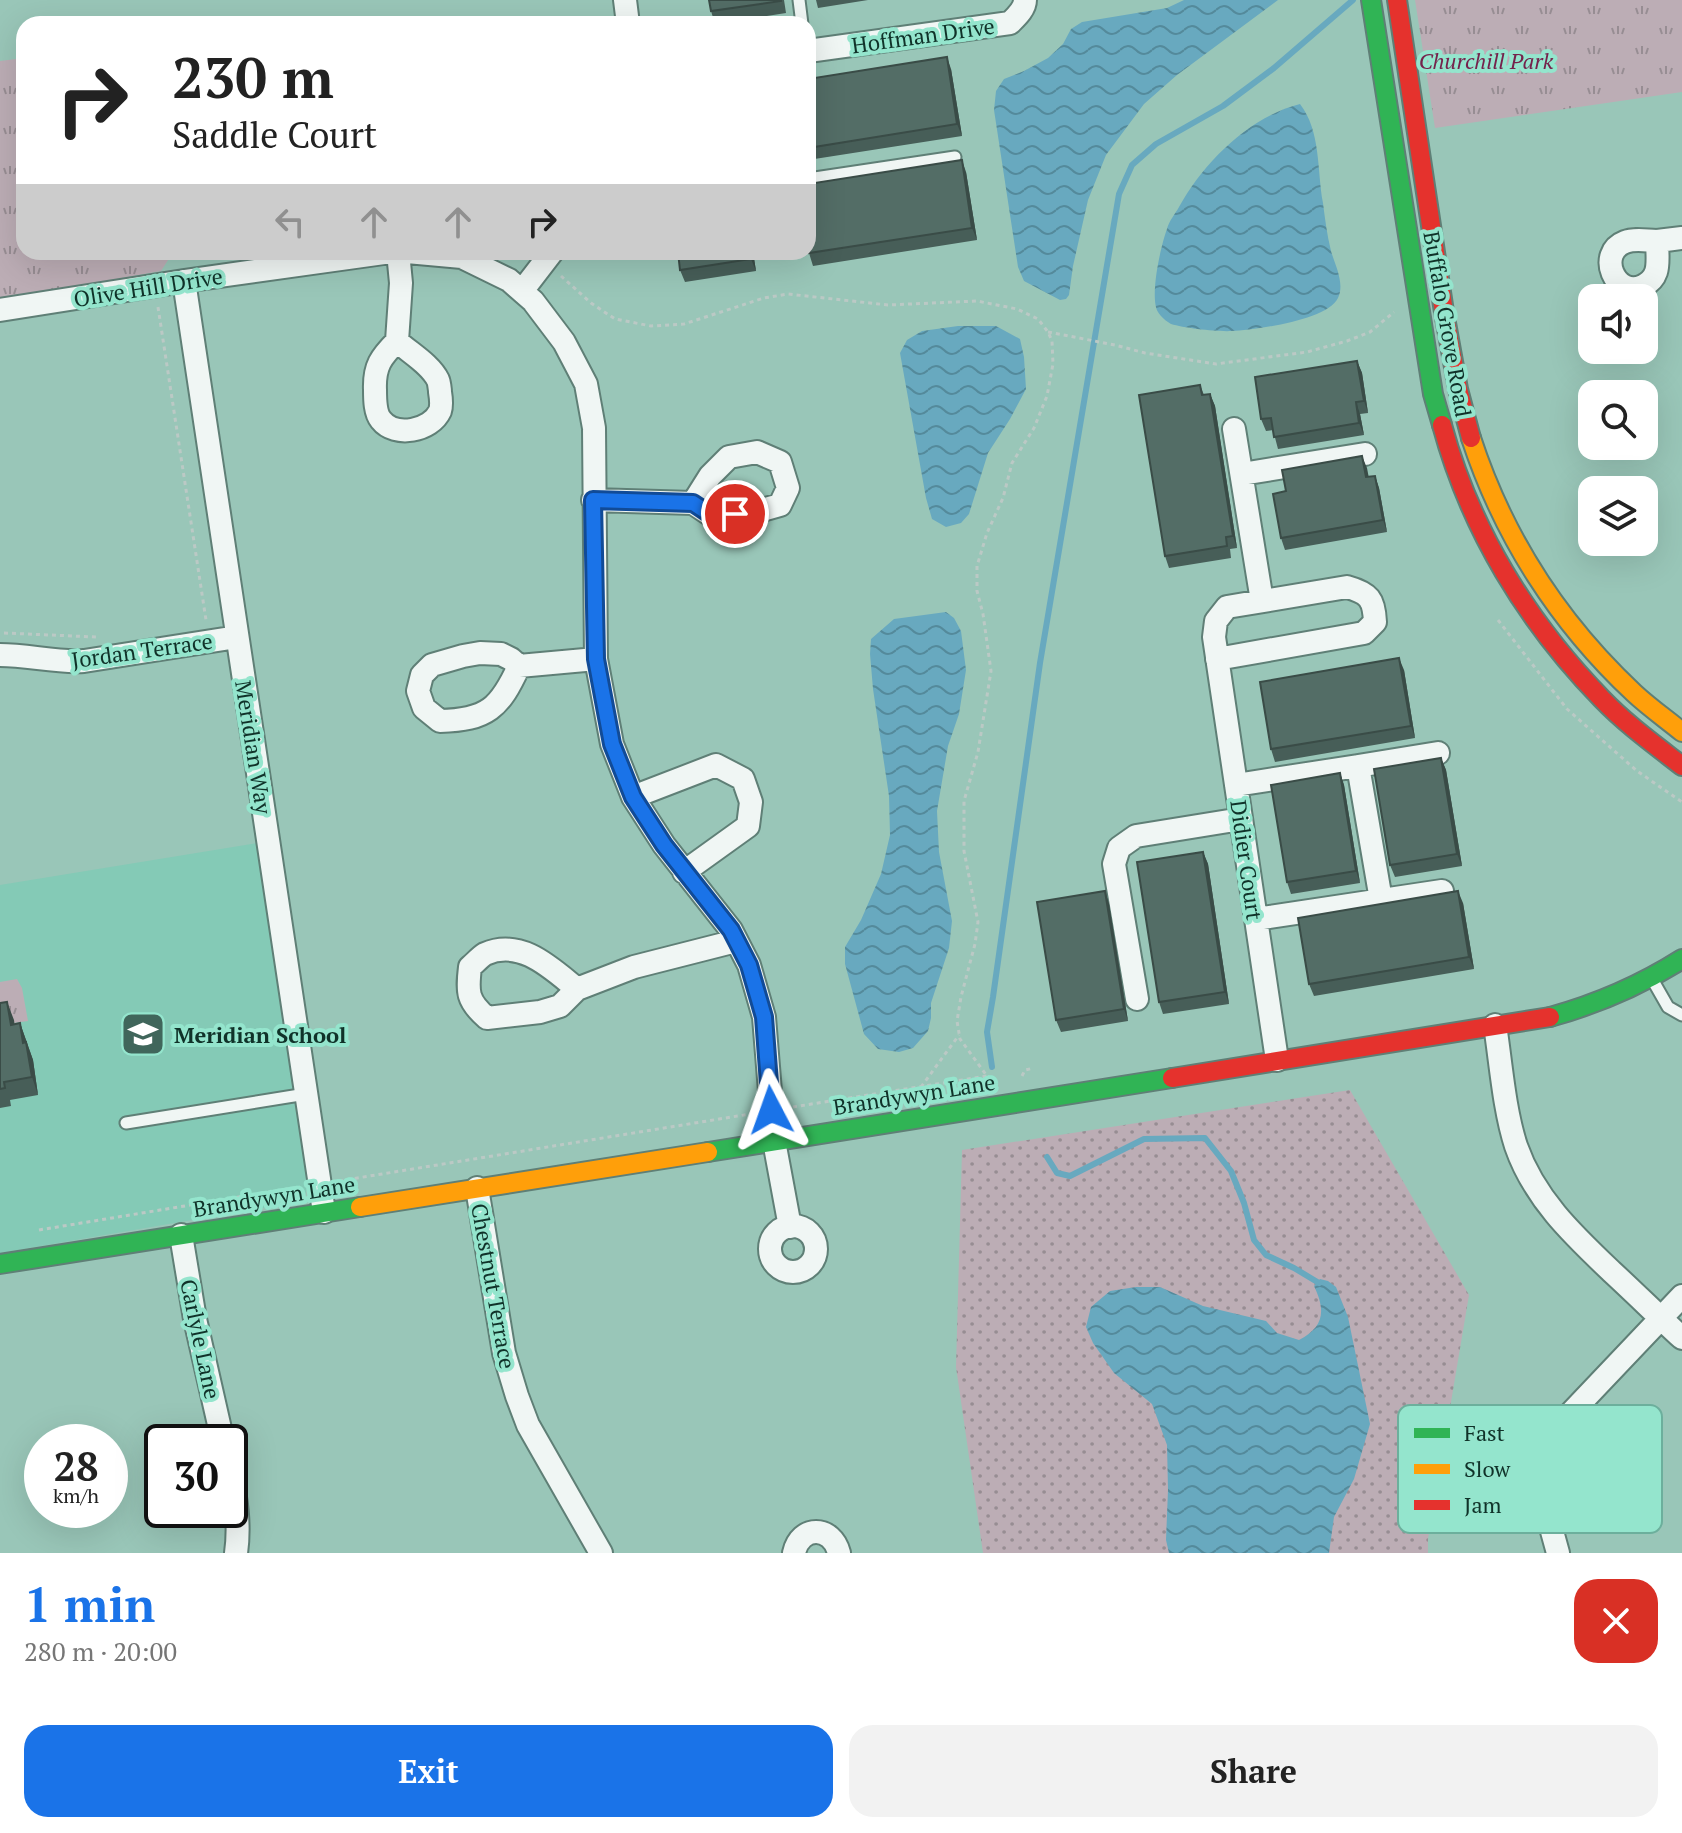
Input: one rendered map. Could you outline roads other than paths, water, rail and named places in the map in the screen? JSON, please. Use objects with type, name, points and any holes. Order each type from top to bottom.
[{"type":"street","name":"Hoffman Drive","points":[[816,50],[1010,23],[1025,0]]},
{"type":"street","name":"Buffalo Grove Road","points":[[1397,0],[1447,334],[1468,430],[1488,486],[1512,535],[1571,626],[1635,694],[1682,732]]},
{"type":"street","name":"Buffalo Grove Road","points":[[1372,2],[1433,394],[1448,448],[1479,527],[1509,582],[1543,631],[1602,699],[1682,766]]},
{"type":"street","points":[[1657,241],[1682,238]]},
{"type":"street","name":"Olive Hill Drive","points":[[0,310],[334,260]]},
{"type":"street","points":[[397,341],[401,283],[399,260]]},
{"type":"street","points":[[468,260],[509,280],[533,301],[564,342],[586,384],[594,428],[596,659],[612,744],[633,797],[664,845],[731,930],[749,965],[764,1017],[774,1141],[790,1227]]},
{"type":"street","points":[[522,291],[546,260]]},
{"type":"street","name":"Meridian Way","points":[[184,281],[324,1212]]},
{"type":"street","points":[[1234,429],[1262,601]]},
{"type":"street","points":[[1242,474],[1365,454]]},
{"type":"street","points":[[593,500],[693,503]]},
{"type":"street","name":"Didier Court","points":[[1217,659],[1364,633],[1375,622],[1374,605],[1363,591],[1347,587],[1227,607],[1216,621],[1214,637],[1217,659],[1277,1060]]},
{"type":"street","name":"Jordan Terrace","points":[[0,655],[63,662],[84,661],[237,637]]},
{"type":"street","points":[[519,666],[596,659]]},
{"type":"street","points":[[1236,785],[1438,753]]},
{"type":"street","points":[[633,797],[716,765],[743,779],[751,802],[748,826],[684,872]]},
{"type":"street","points":[[1358,766],[1381,900]]},
{"type":"street","points":[[1137,999],[1114,864],[1119,848],[1136,836],[1241,819]]},
{"type":"street","points":[[1256,919],[1442,891]]},
{"type":"street","points":[[577,989],[549,966],[525,952],[503,951],[485,955],[470,967],[467,987],[472,1006],[487,1018],[540,1012],[560,1006],[577,989],[634,967],[736,941]]},
{"type":"street","name":"Brandywyn Lane","points":[[0,1264],[1543,1019],[1614,997],[1682,959]]},
{"type":"street","points":[[1495,1025],[1510,1119],[1516,1145],[1529,1176],[1553,1213],[1682,1338]]},
{"type":"street","name":"Chestnut Terrace","points":[[477,1188],[504,1353],[517,1396],[528,1425],[601,1553]]},
{"type":"street","name":"Carlyle Lane","points":[[181,1235],[195,1319],[219,1424]]},
{"type":"street","points":[[1579,1405],[1682,1296]]},
{"type":"street","points":[[236,1553],[239,1528]]},
{"type":"street","points":[[794,1553],[802,1537],[817,1532],[831,1537],[839,1553]]},
{"type":"street","points":[[1552,1533],[1558,1553]]},
{"type":"lane","points":[[816,178],[955,157]]},
{"type":"lane","points":[[1652,978],[1668,1007],[1682,1015]]},
{"type":"lane","points":[[126,1123],[306,1094]]},
{"type":"water","points":[[1184,0],[1278,0],[1177,75],[1144,104],[1106,155],[1088,200],[1069,295],[1060,300],[1024,281],[1018,267],[994,110],[996,91],[1004,79],[1048,58],[1063,44],[1071,29],[1082,22],[1167,8]]},
{"type":"water","points":[[1300,104],[1315,138],[1327,233],[1340,280],[1338,298],[1332,306],[1306,318],[1257,329],[1218,331],[1169,323],[1158,312],[1155,283],[1159,258],[1172,218],[1201,174],[1230,144],[1263,119]]},
{"type":"water","points":[[958,326],[996,326],[1020,339],[1026,389],[988,453],[969,514],[961,523],[946,527],[932,519],[926,498],[900,353],[907,340],[922,331]]},
{"type":"water","points":[[946,612],[954,618],[961,631],[966,670],[937,811],[939,852],[952,921],[949,948],[931,1003],[928,1031],[913,1048],[899,1052],[878,1049],[864,1034],[845,964],[845,947],[861,920],[881,874],[890,835],[889,796],[873,689],[871,639],[894,619]]},
{"type":"water","points":[[1320,1279],[1336,1287],[1348,1317],[1370,1424],[1354,1479],[1334,1517],[1329,1553],[1169,1553],[1166,1540],[1167,1445],[1152,1404],[1114,1373],[1093,1343],[1086,1327],[1091,1307],[1110,1291],[1160,1287],[1203,1306],[1266,1321],[1277,1333],[1299,1340],[1318,1324],[1321,1311],[1314,1286]]},
{"type":"waterway","points":[[992,1067],[987,1032],[1040,663],[1119,194],[1132,165],[1156,144],[1223,106],[1274,68],[1353,0]]},
{"type":"waterway","points":[[1047,1157],[1057,1173],[1070,1176],[1144,1139],[1205,1138],[1231,1171],[1254,1240],[1266,1255],[1319,1283]]},
{"type":"place","name":"Meridian School","points":[[143,1034]]},
{"type":"park label","name":"Churchill Park","points":[[1486,60]]}]
